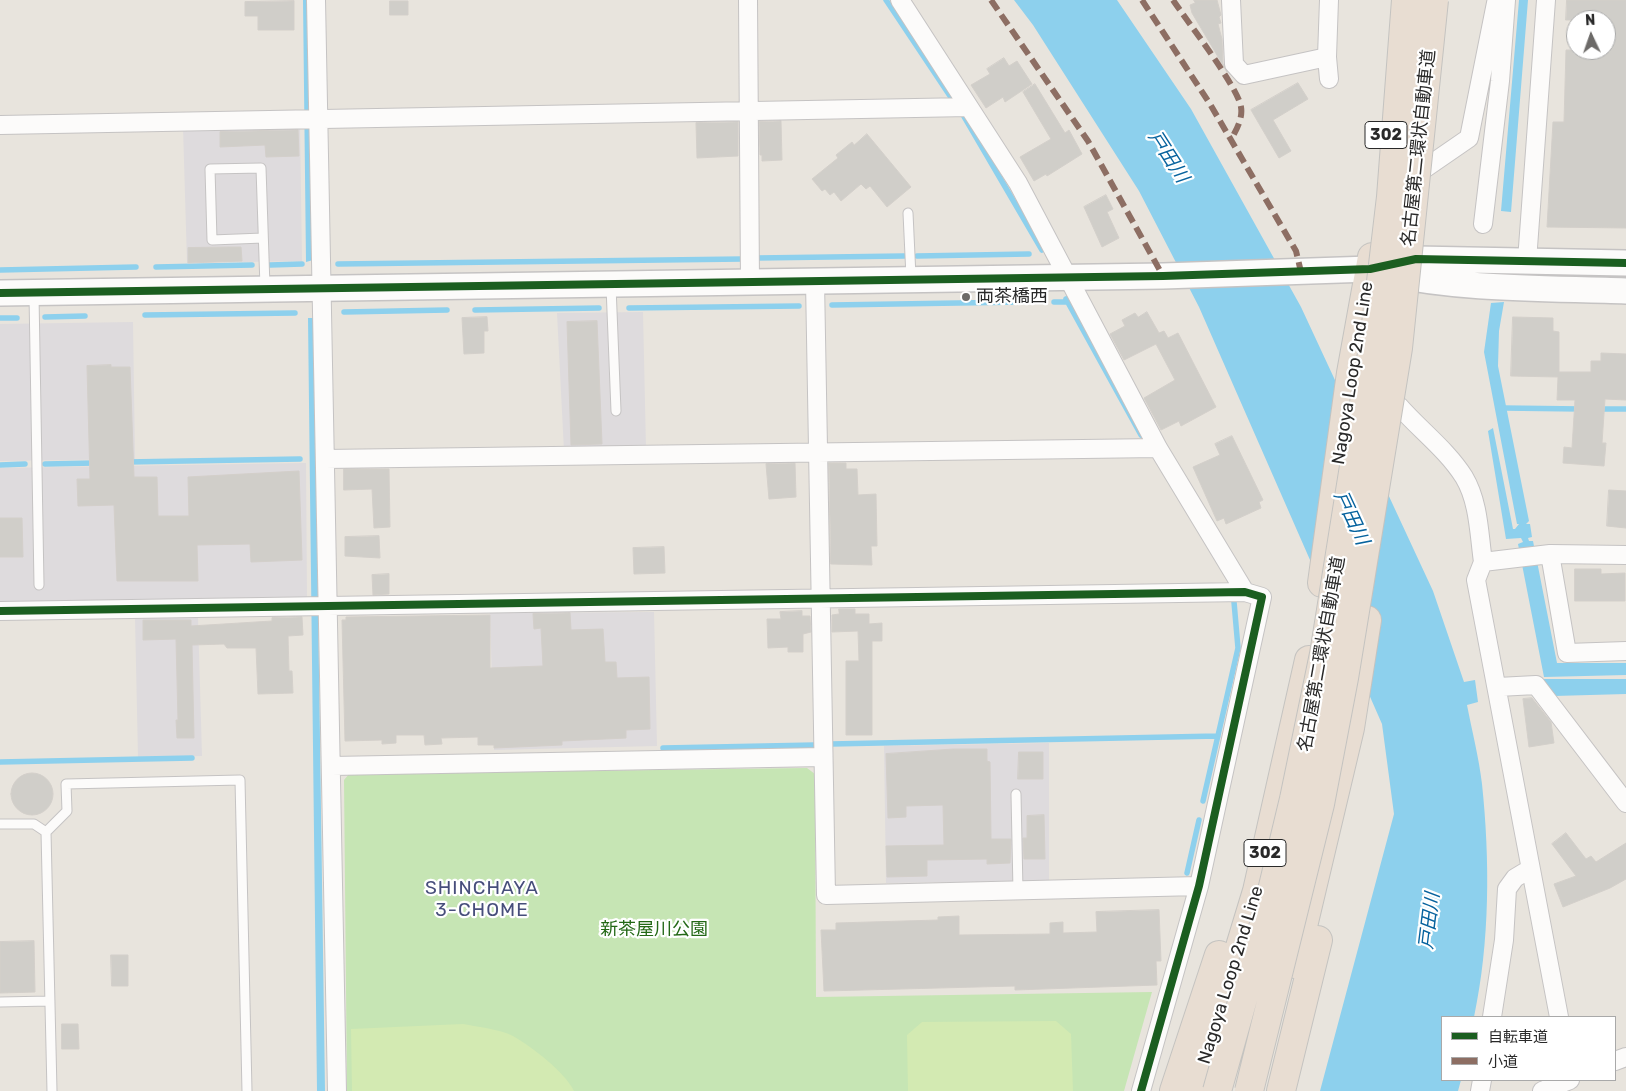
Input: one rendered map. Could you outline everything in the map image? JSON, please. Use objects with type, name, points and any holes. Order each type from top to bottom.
[{"type":"highway","name":"Nagoya Loop 2nd Line","points":[[1196,1091],[1257,891],[1303,690],[1318,612],[1351,373],[1370,269],[1396,49],[1395,0]]},
{"type":"highway","name":"名古屋第二環状自動車道","points":[[1217,1091],[1267,914],[1294,799],[1324,654],[1374,341],[1391,197],[1406,0]]},
{"type":"highway","name":"名古屋第二環状自動車道","points":[[1249,1091],[1320,804],[1346,669],[1398,348],[1434,0]]},
{"type":"highway","name":"302","points":[[1261,1091],[1310,906],[1350,728],[1396,433],[1443,0]]},
{"type":"highway","points":[[1174,1091],[1200,1008],[1285,764]]},
{"type":"highway","points":[[1281,1091],[1323,920],[1342,768]]},
{"type":"street","points":[[316,0],[311,120],[322,289],[325,460],[320,606],[332,766],[337,1091]]},
{"type":"street","points":[[748,0],[750,282]]},
{"type":"street","points":[[900,0],[1018,183],[1070,278],[1158,448],[1245,592]]},
{"type":"street","points":[[1231,0],[1234,64],[1244,75],[1327,58]]},
{"type":"street","points":[[1328,79],[1329,0]]},
{"type":"street","points":[[1424,169],[1469,138],[1497,0]]},
{"type":"street","points":[[1483,224],[1500,81],[1506,0]]},
{"type":"street","points":[[1527,261],[1546,0]]},
{"type":"street","points":[[0,125],[969,107]]},
{"type":"street","points":[[0,293],[1070,278],[1415,269],[1527,261],[1626,263]]},
{"type":"street","points":[[1415,269],[1469,285],[1626,291]]},
{"type":"street","points":[[815,281],[826,895],[1200,886]]},
{"type":"street","points":[[1399,406],[1447,455],[1464,478],[1476,507],[1483,562],[1476,580],[1498,686],[1530,869],[1559,1016]]},
{"type":"street","points":[[325,460],[1158,448]]},
{"type":"street","points":[[1483,562],[1550,554],[1626,555]]},
{"type":"street","points":[[1550,554],[1567,653],[1626,651]]},
{"type":"street","points":[[0,611],[820,600],[1245,592],[1262,597],[1200,886],[1141,1091]]},
{"type":"street","points":[[1498,686],[1536,685],[1626,803]]},
{"type":"street","points":[[332,766],[823,757]]},
{"type":"street","points":[[1492,1016],[1504,940],[1508,889],[1515,878],[1530,869]]},
{"type":"street","points":[[1542,1091],[1568,1081]]},
{"type":"lane","points":[[263,238],[212,240],[210,170],[261,168],[265,290]]},
{"type":"lane","points":[[908,213],[911,280]]},
{"type":"lane","points":[[611,284],[616,411]]},
{"type":"lane","points":[[34,293],[39,585]]},
{"type":"lane","points":[[52,1091],[46,832],[67,811],[66,784],[240,780],[247,1091]]},
{"type":"lane","points":[[1016,794],[1018,891]]},
{"type":"lane","points":[[0,824],[34,824],[46,832]]},
{"type":"lane","points":[[0,1002],[50,1001]]},
{"type":"shaded area","points":[[300,125],[302,261],[187,263],[183,127]]},
{"type":"shaded area","points":[[643,312],[646,449],[564,451],[557,313]]},
{"type":"shaded area","points":[[133,322],[135,459],[0,461],[0,324]]},
{"type":"shaded area","points":[[306,463],[307,598],[0,603],[0,468]]},
{"type":"shaded area","points":[[654,612],[657,746],[494,750],[490,613]]},
{"type":"shaded area","points":[[198,617],[202,756],[138,757],[135,618]]},
{"type":"shaded area","points":[[1049,743],[1049,881],[886,883],[884,746]]},
{"type":"green space","name":"新茶屋川公園","points":[[807,768],[815,774],[816,997],[1152,992],[1124,1091],[347,1091],[344,780],[349,774]]},
{"type":"green space","points":[[1056,1021],[1071,1034],[1073,1091],[908,1091],[907,1035],[922,1022]]},
{"type":"green space","points":[[463,1024],[495,1030],[513,1036],[556,1068],[574,1091],[352,1091],[351,1029]]},
{"type":"water","points":[[303,0],[309,0],[313,260],[306,262]]},
{"type":"water","name":"戸田川","points":[[1014,0],[1117,0],[1191,109],[1301,307],[1433,591],[1464,682],[1475,680],[1478,702],[1467,705],[1482,784],[1485,813],[1487,871],[1486,930],[1474,1016],[1441,1016],[1441,1081],[1461,1081],[1458,1091],[1320,1091],[1394,814],[1382,724],[1199,307],[1139,191],[1033,25]]},
{"type":"water","points":[[1519,0],[1528,0],[1511,212],[1501,211]]},
{"type":"water","points":[[1504,302],[1499,331],[1498,366],[1529,521],[1526,524],[1530,524],[1532,537],[1528,538],[1529,541],[1533,541],[1557,663],[1626,663],[1626,675],[1544,677],[1518,544],[1523,542],[1521,538],[1506,539],[1488,431],[1493,428],[1513,529],[1515,529],[1519,524],[1517,524],[1484,352],[1491,303]]},
{"type":"water","points":[[308,318],[314,318],[325,1091],[317,1091]]},
{"type":"water","points":[[1541,679],[1626,679],[1626,694],[1554,696]]},
{"type":"building","points":[[1194,0],[1217,0],[1221,15],[1219,17],[1221,23],[1218,24],[1222,39],[1223,64],[1227,72],[1192,13],[1190,5],[1195,3]]},
{"type":"building","points":[[1567,0],[1626,0],[1626,228],[1547,227],[1553,122],[1564,122],[1566,50],[1566,60],[1616,60],[1616,10],[1566,10]]},
{"type":"building","points":[[294,1],[294,30],[258,30],[258,16],[245,16],[245,2]]},
{"type":"building","points":[[390,1],[408,1],[408,15],[390,15]]},
{"type":"building","points":[[1004,58],[1009,66],[1017,61],[1032,84],[1005,102],[1003,97],[986,108],[971,85],[990,74],[987,69]]},
{"type":"building","points":[[1298,83],[1308,99],[1273,120],[1291,151],[1279,158],[1251,110]]},
{"type":"building","points":[[1035,84],[1065,133],[1069,130],[1082,154],[1047,176],[1046,174],[1034,181],[1020,157],[1051,139],[1023,92]]},
{"type":"building","points":[[781,121],[782,160],[762,161],[762,155],[760,155],[759,122]]},
{"type":"building","points":[[738,122],[738,156],[697,158],[696,123]]},
{"type":"building","points":[[298,130],[299,156],[266,157],[265,145],[220,147],[220,132]]},
{"type":"building","points":[[867,134],[911,187],[887,207],[870,186],[866,189],[861,184],[841,201],[834,192],[830,195],[825,189],[822,191],[812,179],[838,158],[836,155],[852,142],[854,145]]},
{"type":"building","points":[[1106,195],[1113,209],[1107,212],[1119,238],[1102,247],[1084,207]]},
{"type":"building","points":[[241,247],[242,261],[188,263],[188,248]]},
{"type":"building","points":[[1147,312],[1159,333],[1164,331],[1168,338],[1178,333],[1216,407],[1181,426],[1179,421],[1161,430],[1144,398],[1175,380],[1156,344],[1124,360],[1110,334],[1125,326],[1122,320],[1135,313],[1138,317]]},
{"type":"building","points":[[487,317],[488,331],[484,331],[484,353],[464,354],[462,318]]},
{"type":"building","points":[[1513,317],[1553,318],[1553,331],[1559,332],[1559,372],[1591,372],[1591,361],[1601,361],[1601,353],[1626,354],[1626,400],[1605,399],[1602,443],[1606,443],[1604,466],[1563,463],[1564,447],[1572,448],[1575,400],[1557,400],[1558,377],[1511,376]]},
{"type":"building","points":[[597,321],[602,444],[571,445],[567,322]]},
{"type":"building","points":[[111,365],[111,367],[130,367],[134,477],[157,477],[158,516],[189,516],[188,477],[299,471],[302,560],[251,562],[250,544],[197,545],[198,581],[117,581],[114,505],[78,506],[77,479],[90,479],[87,366]]},
{"type":"building","points":[[1232,436],[1263,500],[1259,502],[1261,508],[1226,524],[1224,518],[1217,521],[1193,467],[1220,455],[1215,444]]},
{"type":"building","points":[[795,463],[796,497],[769,499],[766,464]]},
{"type":"building","points":[[829,463],[846,463],[846,469],[857,469],[858,495],[876,494],[877,546],[871,546],[872,565],[831,564]]},
{"type":"building","points":[[344,469],[389,469],[390,527],[374,528],[372,489],[344,490]]},
{"type":"building","points":[[1609,490],[1626,491],[1626,528],[1607,526]]},
{"type":"building","points":[[0,518],[22,518],[23,557],[0,557]]},
{"type":"building","points":[[379,536],[380,558],[345,556],[345,537]]},
{"type":"building","points":[[664,547],[665,573],[634,574],[633,548]]},
{"type":"building","points":[[1575,569],[1601,569],[1601,574],[1625,573],[1625,601],[1575,601]]},
{"type":"building","points":[[389,574],[389,594],[373,595],[372,575]]},
{"type":"building","points":[[839,609],[855,609],[855,614],[869,614],[869,624],[882,623],[882,641],[872,641],[872,735],[846,735],[846,661],[859,661],[858,631],[832,632],[832,615],[839,614]]},
{"type":"building","points":[[802,611],[802,616],[810,616],[811,632],[803,634],[803,652],[788,652],[788,647],[768,648],[767,619],[781,619],[780,612]]},
{"type":"building","points":[[570,613],[571,630],[603,629],[605,662],[616,662],[617,678],[649,677],[650,729],[626,730],[626,738],[562,741],[562,745],[494,748],[494,745],[478,745],[478,737],[441,738],[442,744],[425,745],[424,735],[396,735],[396,743],[382,744],[382,740],[345,741],[342,620],[346,620],[346,617],[490,615],[490,668],[543,666],[541,628],[534,629],[533,614]]},
{"type":"building","points":[[302,617],[303,635],[288,636],[289,671],[292,671],[293,693],[258,694],[256,648],[227,648],[224,644],[192,645],[194,738],[177,738],[176,639],[143,640],[143,620],[191,620],[191,626],[272,621],[272,618]]},
{"type":"building","points":[[1532,698],[1551,722],[1554,743],[1529,747],[1523,699]]},
{"type":"building","points":[[954,749],[987,749],[987,761],[990,762],[991,839],[1011,839],[1010,863],[987,864],[987,859],[927,860],[927,876],[887,877],[886,846],[944,845],[943,805],[906,806],[906,817],[888,818],[886,754]]},
{"type":"building","points":[[1019,752],[1043,752],[1043,779],[1018,779]]},
{"type":"building","points":[[32,773],[47,779],[53,794],[47,809],[32,815],[17,809],[11,794],[17,779]]},
{"type":"building","points":[[1044,815],[1045,859],[1024,859],[1023,838],[1027,838],[1027,816]]},
{"type":"building","points":[[1566,833],[1586,859],[1591,856],[1596,862],[1626,843],[1626,879],[1610,888],[1563,907],[1554,884],[1576,876],[1552,844]]},
{"type":"building","points":[[1159,910],[1161,961],[1156,961],[1157,985],[1015,990],[1015,986],[824,991],[821,930],[836,930],[836,923],[938,920],[938,917],[959,916],[959,935],[1050,934],[1050,923],[1063,922],[1063,933],[1097,932],[1096,912]]},
{"type":"building","points":[[34,941],[35,992],[0,993],[0,942]]},
{"type":"building","points":[[111,955],[128,955],[128,986],[112,986]]},
{"type":"building","points":[[62,1024],[78,1024],[79,1049],[62,1049]]},
{"type":"waterway","points":[[886,0],[954,102]]},
{"type":"waterway","points":[[962,113],[1042,250]]},
{"type":"waterway","points":[[917,256],[1029,254]]},
{"type":"waterway","points":[[757,258],[904,256]]},
{"type":"waterway","points":[[338,264],[743,259]]},
{"type":"waterway","points":[[270,265],[302,264]]},
{"type":"waterway","points":[[156,267],[252,265]]},
{"type":"waterway","points":[[0,270],[136,267]]},
{"type":"waterway","points":[[1066,299],[1141,435]]},
{"type":"waterway","points":[[832,305],[1022,302]]},
{"type":"waterway","points":[[1054,302],[1067,302]]},
{"type":"waterway","points":[[629,308],[799,306]]},
{"type":"waterway","points":[[475,310],[599,308]]},
{"type":"waterway","points":[[344,312],[447,310]]},
{"type":"waterway","points":[[145,315],[295,313]]},
{"type":"waterway","points":[[45,317],[85,316]]},
{"type":"waterway","points":[[0,318],[17,318]]},
{"type":"waterway","points":[[1503,408],[1581,409]]},
{"type":"waterway","points":[[1598,409],[1626,409]]},
{"type":"waterway","points":[[127,462],[300,459]]},
{"type":"waterway","points":[[45,464],[95,463]]},
{"type":"waterway","points":[[0,465],[25,464]]},
{"type":"waterway","points":[[1203,801],[1238,648],[1234,602]]},
{"type":"waterway","points":[[831,744],[1218,736]]},
{"type":"waterway","points":[[663,748],[815,745]]},
{"type":"waterway","points":[[0,762],[192,758]]},
{"type":"waterway","points":[[1187,873],[1199,820]]},
{"type":"marked path","points":[[991,0],[1088,141],[1163,276]]},
{"type":"marked path","points":[[1142,0],[1210,104],[1296,251],[1301,272]]},
{"type":"marked path","points":[[1173,0],[1222,70],[1238,98],[1241,116],[1231,140]]},
{"type":"cycle path","points":[[0,293],[1163,276],[1370,269],[1416,259],[1626,263]]},
{"type":"cycle path","points":[[0,611],[1245,592],[1262,597],[1199,886],[1141,1091]]},
{"type":"place","name":"両茶橋西","points":[[966,297]]},
{"type":"district","name":"SHINCHAYA 3-CHOME","points":[[482,900]]}]
